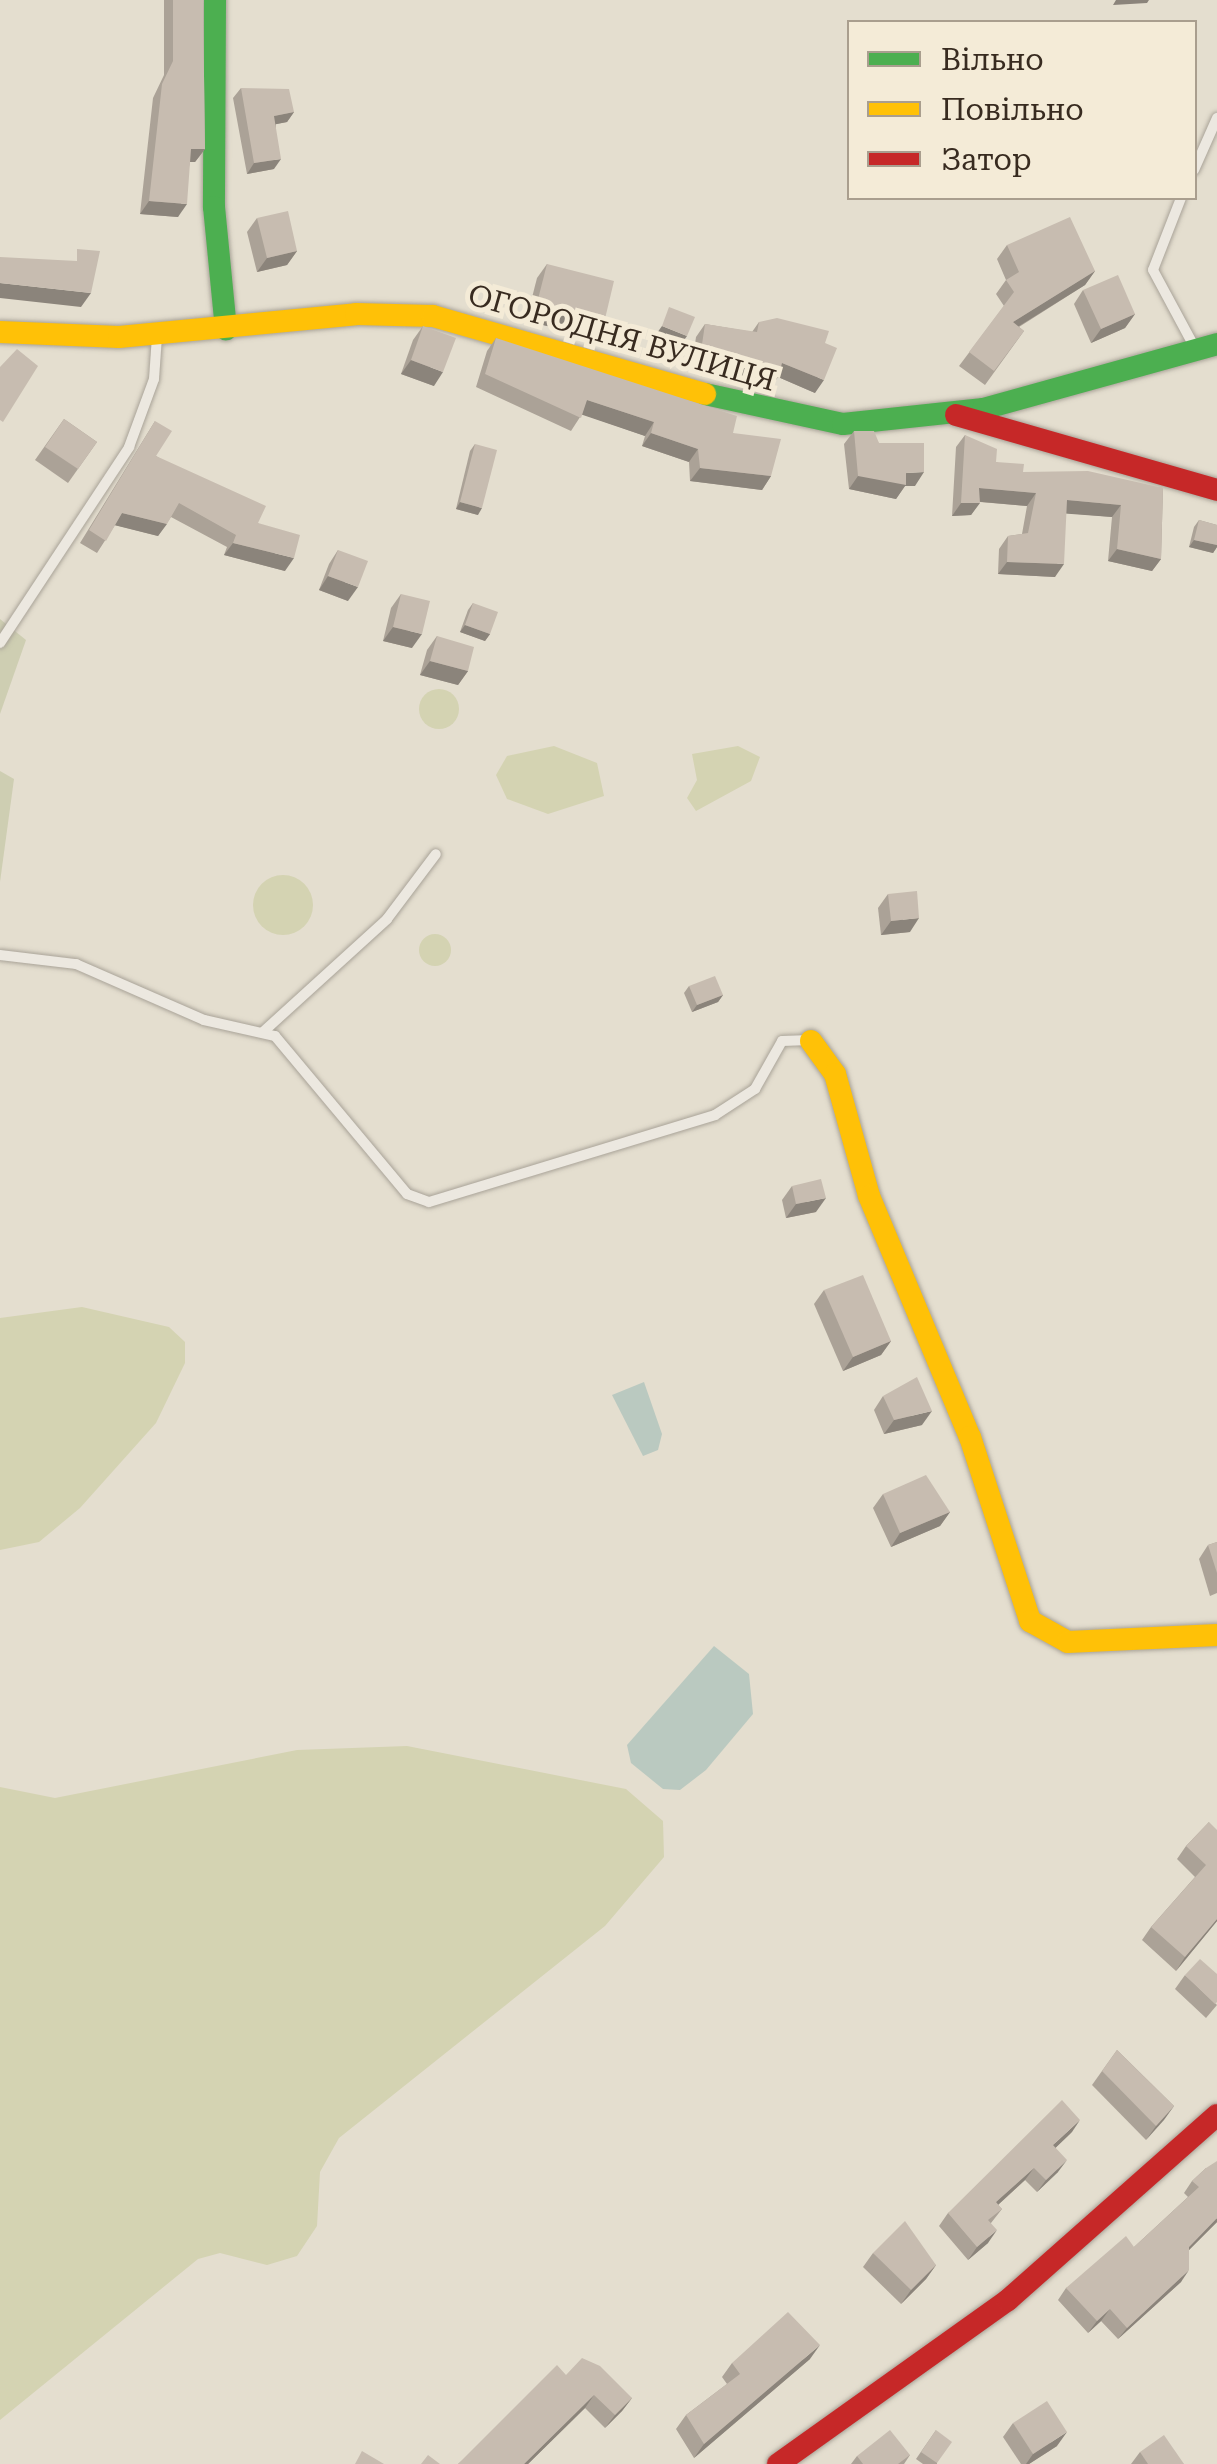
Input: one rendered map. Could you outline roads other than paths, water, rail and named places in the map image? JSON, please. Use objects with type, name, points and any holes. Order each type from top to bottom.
[{"type":"street","points":[[215,0],[214,207],[226,328]]},
{"type":"street","name":"ОГОРОДНЯ ВУЛИЦЯ","points":[[0,332],[157,334],[433,316],[786,417],[868,424],[955,415],[1217,490]]},
{"type":"street","points":[[955,415],[1206,347]]},
{"type":"street","points":[[810,1040],[835,1074],[868,1196],[970,1437],[1030,1621],[1068,1642],[1217,1635]]},
{"type":"street","points":[[778,2464],[1008,2300],[1217,2116]]},
{"type":"lane","points":[[1197,163],[1217,118]]},
{"type":"lane","points":[[1180,200],[1153,270],[1206,347]]},
{"type":"lane","points":[[0,644],[130,447],[154,380],[157,334]]},
{"type":"lane","points":[[263,1032],[387,920],[436,854]]},
{"type":"lane","points":[[0,955],[76,964],[204,1020],[263,1032],[292,1047],[407,1194],[429,1202],[716,1116],[754,1090],[782,1040],[810,1040]]}]
